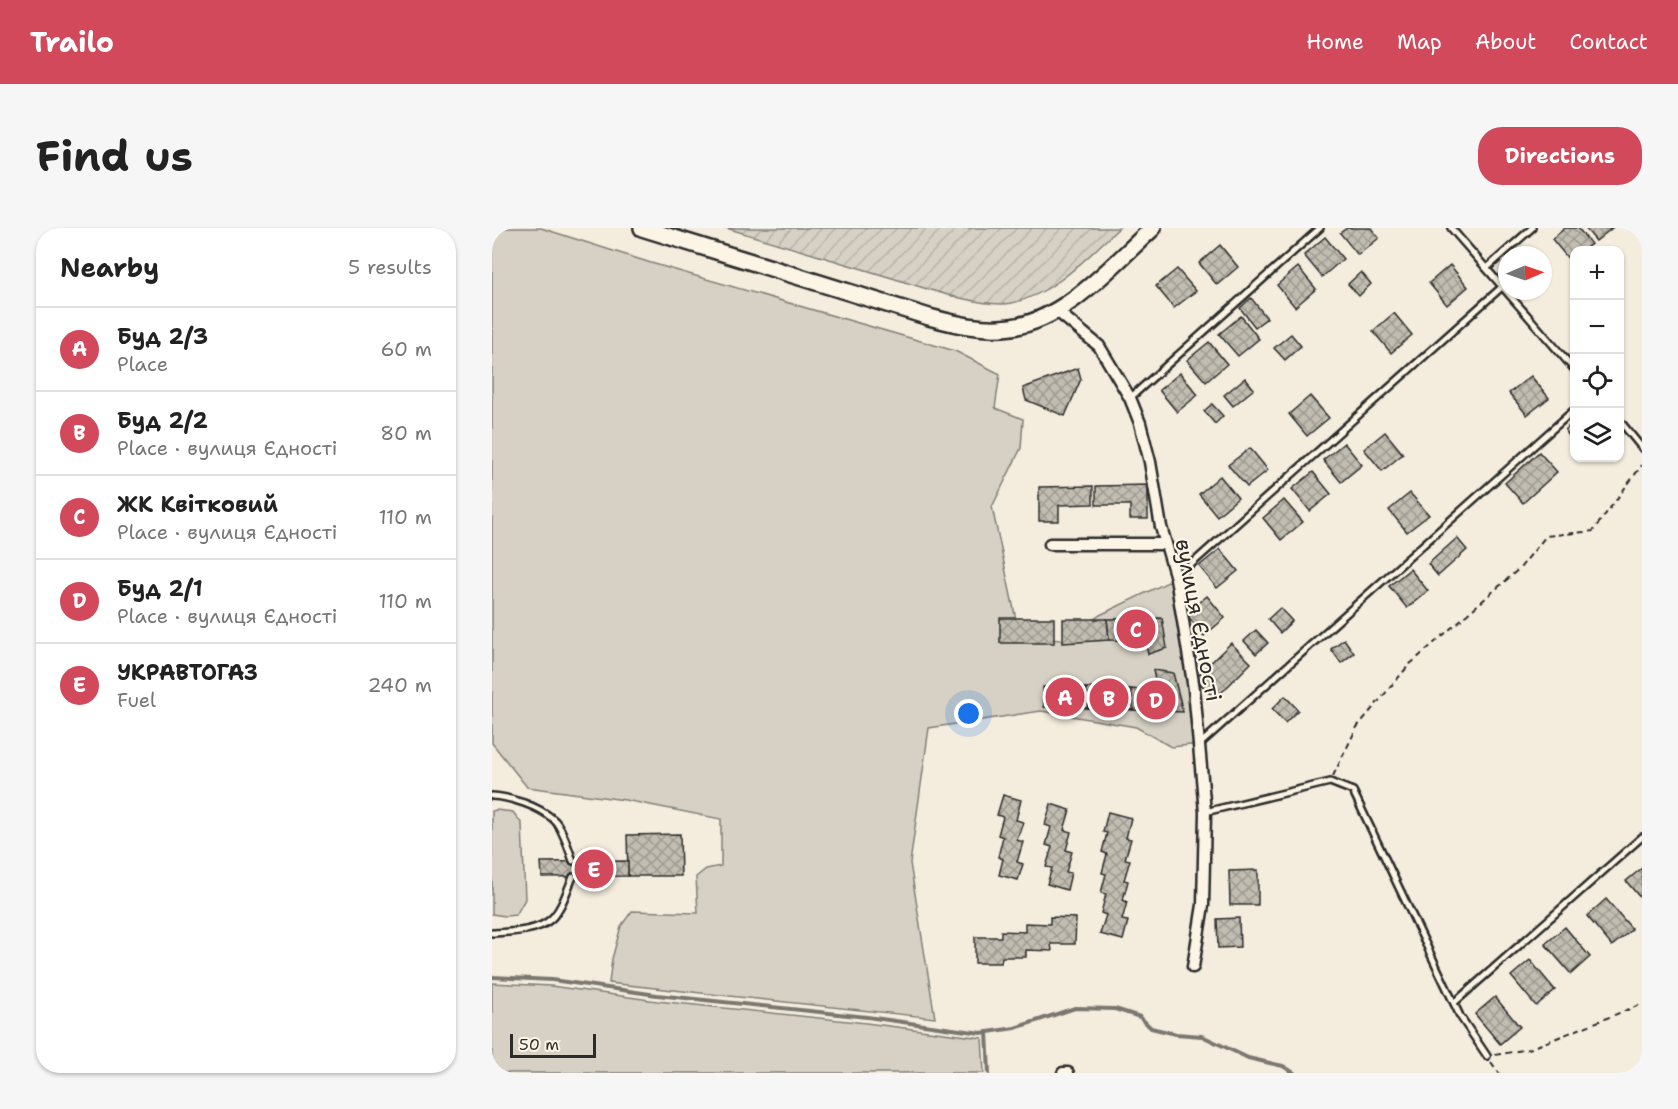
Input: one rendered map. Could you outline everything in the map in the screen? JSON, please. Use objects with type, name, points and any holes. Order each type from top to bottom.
[{"type":"main road","points":[[642,228],[960,325],[1011,327],[1036,321],[1057,311],[1088,287],[1153,228]]},
{"type":"street","name":"вулиця Єдності","points":[[1057,311],[1099,346],[1130,398],[1140,423],[1150,462],[1161,527],[1176,578],[1193,678],[1205,812],[1203,905],[1193,967]]},
{"type":"street","points":[[1050,544],[1166,544]]},
{"type":"street","points":[[1063,1073],[1068,1073]]},
{"type":"lane","points":[[1130,398],[1320,228]]},
{"type":"lane","points":[[1451,228],[1498,280]]},
{"type":"lane","points":[[1487,268],[1532,228]]},
{"type":"lane","points":[[1176,578],[1498,290]]},
{"type":"lane","points":[[1515,300],[1570,363]]},
{"type":"lane","points":[[1200,744],[1570,414]]},
{"type":"lane","points":[[1624,427],[1642,448]]},
{"type":"lane","points":[[1205,812],[1330,782],[1353,791],[1460,1016],[1488,1056]]},
{"type":"lane","points":[[492,796],[531,806],[555,820],[573,861]]},
{"type":"lane","points":[[1454,1003],[1642,837]]},
{"type":"lane","points":[[492,933],[513,932],[535,927],[551,919],[573,877]]},
{"type":"path","points":[[1330,782],[1357,728],[1409,665],[1520,568],[1546,536],[1593,531],[1642,465]]},
{"type":"path","points":[[1498,1073],[1488,1056],[1529,1049],[1642,1004]]},
{"type":"shaded area","points":[[492,228],[541,228],[651,263],[955,351],[1000,374],[995,408],[1023,419],[1021,448],[992,507],[1020,638],[1065,640],[1100,615],[1176,578],[1200,744],[1171,747],[1136,727],[1041,711],[929,728],[910,863],[935,1018],[609,983],[612,959],[621,926],[632,911],[698,913],[696,877],[706,869],[721,866],[721,819],[625,800],[527,787],[492,743]]},
{"type":"shaded area","points":[[726,228],[1119,228],[1057,283],[1028,298],[1000,304],[969,300],[935,291]]},
{"type":"shaded area","points":[[492,811],[513,812],[522,824],[525,899],[516,915],[492,914]]},
{"type":"shaded area","points":[[492,983],[551,986],[657,1001],[982,1038],[984,1073],[492,1073]]},
{"type":"building","points":[[1347,228],[1371,228],[1379,238],[1358,255],[1340,233]]},
{"type":"building","points":[[1565,228],[1578,228],[1591,244],[1570,246],[1570,261],[1552,239]]},
{"type":"building","points":[[1585,228],[1612,228],[1596,241]]},
{"type":"building","points":[[1325,237],[1343,259],[1322,277],[1304,255]]},
{"type":"building","points":[[1220,245],[1238,267],[1217,285],[1199,263]]},
{"type":"building","points":[[1450,265],[1468,287],[1447,305],[1429,283]]},
{"type":"building","points":[[1298,267],[1316,289],[1295,307],[1277,285]]},
{"type":"building","points":[[1177,269],[1196,291],[1174,308],[1156,286]]},
{"type":"building","points":[[1361,272],[1371,284],[1359,296],[1348,284]]},
{"type":"building","points":[[1251,298],[1267,318],[1255,327],[1240,308]]},
{"type":"building","points":[[1394,313],[1412,335],[1391,353],[1373,331]]},
{"type":"building","points":[[1241,316],[1259,339],[1238,356],[1219,334]]},
{"type":"building","points":[[1291,334],[1301,346],[1285,360],[1274,348]]},
{"type":"building","points":[[1209,342],[1227,364],[1206,382],[1187,360]]},
{"type":"building","points":[[1078,368],[1081,379],[1065,416],[1026,400],[1023,388]]},
{"type":"building","points":[[1180,373],[1198,395],[1177,412],[1159,390]]},
{"type":"building","points":[[1531,376],[1549,398],[1527,415],[1509,393]]},
{"type":"building","points":[[1245,378],[1254,389],[1233,406],[1224,395]]},
{"type":"building","points":[[1310,396],[1329,418],[1307,436],[1289,414]]},
{"type":"building","points":[[1212,404],[1223,416],[1215,424],[1204,411]]},
{"type":"building","points":[[1570,426],[1570,437],[1565,430]]},
{"type":"building","points":[[1385,432],[1403,454],[1382,471],[1364,449]]},
{"type":"building","points":[[1344,443],[1362,465],[1341,482],[1323,460]]},
{"type":"building","points":[[1250,448],[1268,470],[1247,487],[1228,465]]},
{"type":"building","points":[[1539,452],[1557,472],[1523,503],[1505,483]]},
{"type":"building","points":[[1313,472],[1331,494],[1310,511],[1292,489]]},
{"type":"building","points":[[1220,476],[1238,498],[1217,516],[1199,494]]},
{"type":"building","points":[[1148,485],[1148,519],[1130,519],[1130,505],[1096,505],[1096,486]]},
{"type":"building","points":[[1093,486],[1093,504],[1059,505],[1059,521],[1039,521],[1039,487]]},
{"type":"building","points":[[1410,493],[1429,515],[1407,532],[1389,510]]},
{"type":"building","points":[[1284,500],[1303,522],[1281,540],[1263,518]]},
{"type":"building","points":[[1457,538],[1467,550],[1438,576],[1428,564]]},
{"type":"building","points":[[1220,549],[1238,571],[1217,588],[1199,566]]},
{"type":"building","points":[[1410,569],[1428,591],[1407,608],[1389,586]]},
{"type":"building","points":[[1207,596],[1225,618],[1204,636],[1186,614]]},
{"type":"building","points":[[1280,608],[1292,621],[1280,633],[1268,619]]},
{"type":"building","points":[[1000,618],[1054,618],[1054,643],[1000,643]]},
{"type":"building","points":[[1162,618],[1167,648],[1148,654],[1145,641],[1109,640],[1107,619]]},
{"type":"building","points":[[1063,619],[1107,619],[1109,640],[1063,643]]},
{"type":"building","points":[[1256,630],[1268,643],[1256,654],[1244,641]]},
{"type":"building","points":[[1344,639],[1354,653],[1341,663],[1331,649]]},
{"type":"building","points":[[1231,643],[1251,663],[1215,699],[1195,678]]},
{"type":"building","points":[[1153,670],[1173,673],[1183,712],[1133,710],[1131,689],[1157,691]]},
{"type":"building","points":[[1043,687],[1086,688],[1088,708],[1044,707]]},
{"type":"building","points":[[1086,688],[1131,689],[1133,710],[1088,708]]},
{"type":"building","points":[[1285,696],[1298,710],[1285,723],[1272,709]]},
{"type":"building","points":[[1003,795],[1021,800],[1016,820],[1023,822],[1017,840],[1023,842],[1017,862],[1023,864],[1018,880],[999,875],[1003,859],[998,857],[1003,837],[998,835],[1003,817],[997,815]]},
{"type":"building","points":[[1051,804],[1070,810],[1064,830],[1071,832],[1066,850],[1072,852],[1066,872],[1071,873],[1067,890],[1047,884],[1052,868],[1046,867],[1052,847],[1046,845],[1051,827],[1045,825]]},
{"type":"building","points":[[1108,812],[1131,818],[1126,838],[1131,839],[1125,859],[1130,860],[1124,880],[1128,881],[1123,900],[1127,902],[1122,920],[1128,921],[1123,940],[1100,934],[1106,915],[1101,913],[1106,894],[1101,893],[1106,874],[1102,873],[1107,854],[1102,852],[1107,833],[1103,832]]},
{"type":"building","points":[[680,834],[681,876],[628,876],[627,835]]},
{"type":"building","points":[[628,861],[628,876],[542,877],[541,862]]},
{"type":"building","points":[[1642,868],[1642,900],[1626,881]]},
{"type":"building","points":[[1258,870],[1258,905],[1230,905],[1229,871]]},
{"type":"building","points":[[1606,899],[1632,929],[1612,946],[1587,916]]},
{"type":"building","points":[[1050,917],[1076,918],[1075,944],[1051,944],[1052,951],[1026,950],[1026,957],[1002,957],[1001,963],[975,963],[975,937],[1001,937],[1001,931],[1025,932],[1025,923],[1050,924]]},
{"type":"building","points":[[1239,918],[1240,947],[1218,948],[1217,919]]},
{"type":"building","points":[[1565,927],[1590,957],[1571,974],[1545,944]]},
{"type":"building","points":[[1530,960],[1555,990],[1536,1006],[1511,976]]},
{"type":"building","points":[[1495,997],[1520,1027],[1500,1044],[1475,1014]]},
{"type":"waterway","points":[[492,977],[552,980],[657,995],[867,1017],[981,1033],[1015,1028],[1075,1008],[1115,1009],[1140,1017],[1151,1028],[1176,1034],[1202,1036],[1248,1058],[1283,1066],[1294,1073]]},
{"type":"waterway","points":[[987,1032],[989,1073]]},
{"type":"place","name":"ЖК Квітковий","points":[[1136,629]]},
{"type":"place","name":"Буд 2/3","points":[[1065,697]]},
{"type":"place","name":"Буд 2/2","points":[[1109,698]]},
{"type":"place","name":"Буд 2/1","points":[[1156,700]]},
{"type":"place","name":"УКРАВТОГАЗ","points":[[594,869]]}]
